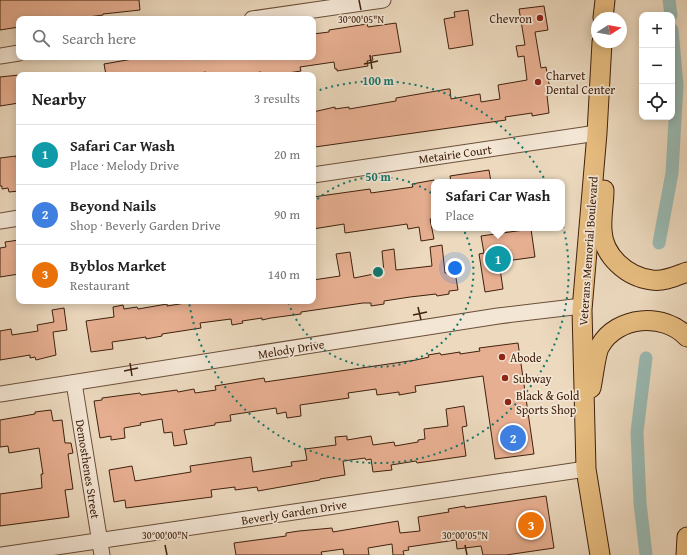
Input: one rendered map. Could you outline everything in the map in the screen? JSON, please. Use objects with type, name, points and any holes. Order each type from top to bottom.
[{"type":"main road","points":[[604,0],[604,12]]},
{"type":"main road","name":"Veterans Memorial Boulevard","points":[[600,554],[586,468],[582,306],[597,133],[602,48]]},
{"type":"main road","points":[[597,133],[607,158],[602,230],[605,247],[616,262],[633,275],[653,281],[670,279],[687,272]]},
{"type":"main road","points":[[584,426],[599,347],[609,334],[626,323],[645,320],[668,323],[687,337]]},
{"type":"main road","points":[[686,555],[687,537]]},
{"type":"street","points":[[273,16],[382,0]]},
{"type":"street","points":[[0,56],[16,53]]},
{"type":"street","name":"Metairie Court","points":[[316,175],[597,133]]},
{"type":"street","points":[[0,221],[16,218]]},
{"type":"street","name":"Melody Drive","points":[[0,394],[498,316],[582,306]]},
{"type":"street","name":"Demosthenes Street","points":[[74,383],[101,548]]},
{"type":"street","name":"Beverly Garden Drive","points":[[2,555],[101,548],[586,468]]},
{"type":"building","points":[[0,0],[139,0],[140,10],[96,16],[16,16],[16,27],[0,30]]},
{"type":"building","points":[[544,6],[548,30],[535,32],[541,68],[546,67],[551,95],[547,95],[549,113],[532,116],[532,113],[505,117],[506,120],[316,147],[316,111],[335,107],[335,109],[349,107],[349,109],[396,101],[396,98],[448,89],[450,89],[451,99],[480,94],[481,102],[500,99],[498,85],[527,80],[524,56],[518,57],[516,46],[525,45],[519,9]]},
{"type":"building","points":[[468,10],[473,45],[449,49],[444,19],[455,17],[454,12]]},
{"type":"building","points":[[396,23],[401,52],[372,56],[373,60],[367,61],[368,66],[337,71],[337,69],[335,69],[334,62],[300,67],[301,71],[294,72],[105,72],[104,64],[127,60],[316,60],[316,34],[367,24],[368,27]]},
{"type":"building","points":[[16,75],[16,103],[0,106],[0,77]]},
{"type":"building","points":[[16,156],[16,191],[9,192],[8,188],[2,189],[2,186],[0,186],[0,158]]},
{"type":"building","points":[[489,170],[490,179],[450,179],[450,176]]},
{"type":"building","points":[[431,181],[430,219],[431,231],[432,231],[434,239],[421,241],[419,227],[408,229],[407,224],[345,233],[344,224],[316,229],[316,197],[370,189],[371,193],[413,187],[412,184]]},
{"type":"building","points":[[517,231],[531,231],[535,257],[499,262],[503,289],[485,292],[479,254],[484,253],[481,236]]},
{"type":"building","points":[[16,240],[16,274],[0,277],[0,248],[6,247],[5,242]]},
{"type":"building","points":[[442,245],[445,273],[455,272],[458,290],[449,291],[449,294],[437,296],[436,294],[410,297],[384,301],[384,304],[371,306],[371,303],[363,303],[301,312],[301,314],[262,320],[262,318],[242,321],[243,323],[232,325],[231,319],[200,323],[201,328],[162,334],[162,336],[146,339],[146,337],[112,342],[113,349],[91,352],[86,321],[114,317],[113,307],[123,305],[124,309],[137,307],[138,309],[167,304],[167,306],[179,304],[316,304],[316,280],[340,276],[336,254],[350,252],[354,278],[384,272],[382,251],[394,249],[396,270],[432,266],[430,247]]},
{"type":"building","points":[[64,308],[67,330],[53,332],[56,355],[36,360],[35,357],[30,358],[30,355],[0,360],[0,331],[11,329],[12,335],[38,331],[37,325],[54,322],[52,310]]},
{"type":"building","points":[[518,343],[534,454],[495,459],[483,376],[415,386],[416,392],[399,395],[399,392],[377,395],[376,389],[348,393],[349,398],[300,405],[301,416],[287,418],[286,412],[277,414],[276,408],[230,415],[231,421],[184,430],[187,444],[174,446],[172,432],[164,433],[162,419],[124,428],[125,438],[111,440],[111,436],[100,438],[94,401],[102,400],[102,398],[177,390],[178,392],[194,389],[195,393],[216,390],[215,386],[264,378],[265,382],[416,360],[429,357],[428,355],[440,353],[441,355],[480,351],[479,348]]},
{"type":"building","points":[[464,406],[467,426],[462,427],[466,456],[391,465],[392,470],[373,472],[371,459],[366,460],[365,458],[343,461],[345,475],[258,491],[257,487],[235,490],[235,487],[211,490],[212,497],[126,508],[125,500],[114,502],[109,470],[132,466],[135,481],[191,472],[190,466],[251,457],[253,472],[292,466],[291,462],[307,460],[305,449],[336,445],[335,437],[347,436],[347,440],[371,436],[373,445],[394,442],[395,446],[418,442],[418,440],[425,439],[424,429],[448,426],[446,409]]},
{"type":"building","points":[[51,410],[53,421],[62,420],[65,443],[71,443],[73,453],[68,454],[73,489],[65,490],[69,517],[0,526],[0,494],[42,488],[41,474],[43,474],[39,448],[9,453],[8,446],[0,447],[0,420]]},
{"type":"building","points":[[546,496],[554,548],[506,555],[483,555],[481,546],[457,549],[456,540],[408,547],[409,550],[403,551],[404,555],[393,555],[392,544],[368,548],[369,555],[344,555],[343,549],[321,552],[322,555],[236,555],[234,543],[286,536],[286,533],[332,528],[333,532],[398,521],[400,533],[420,531],[418,517],[449,512],[448,509],[465,506],[465,508]]},
{"type":"waterway","points":[[669,0],[671,12]]},
{"type":"waterway","points":[[659,243],[672,173],[677,85],[674,48]]},
{"type":"waterway","points":[[646,358],[637,432],[640,503],[646,555]]},
{"type":"place","name":"Chevron","points":[[540,18]]},
{"type":"place","name":"Charvet Dental Center","points":[[538,82]]},
{"type":"place","name":"Safari Car Wash","points":[[498,259]]},
{"type":"place","name":"Abode","points":[[502,357]]},
{"type":"place","name":"Subway","points":[[505,378]]},
{"type":"place","name":"Black & Gold Sports Shop","points":[[508,402]]},
{"type":"place","name":"Beyond Nails","points":[[513,438]]},
{"type":"place","name":"Byblos Market","points":[[531,525]]}]
